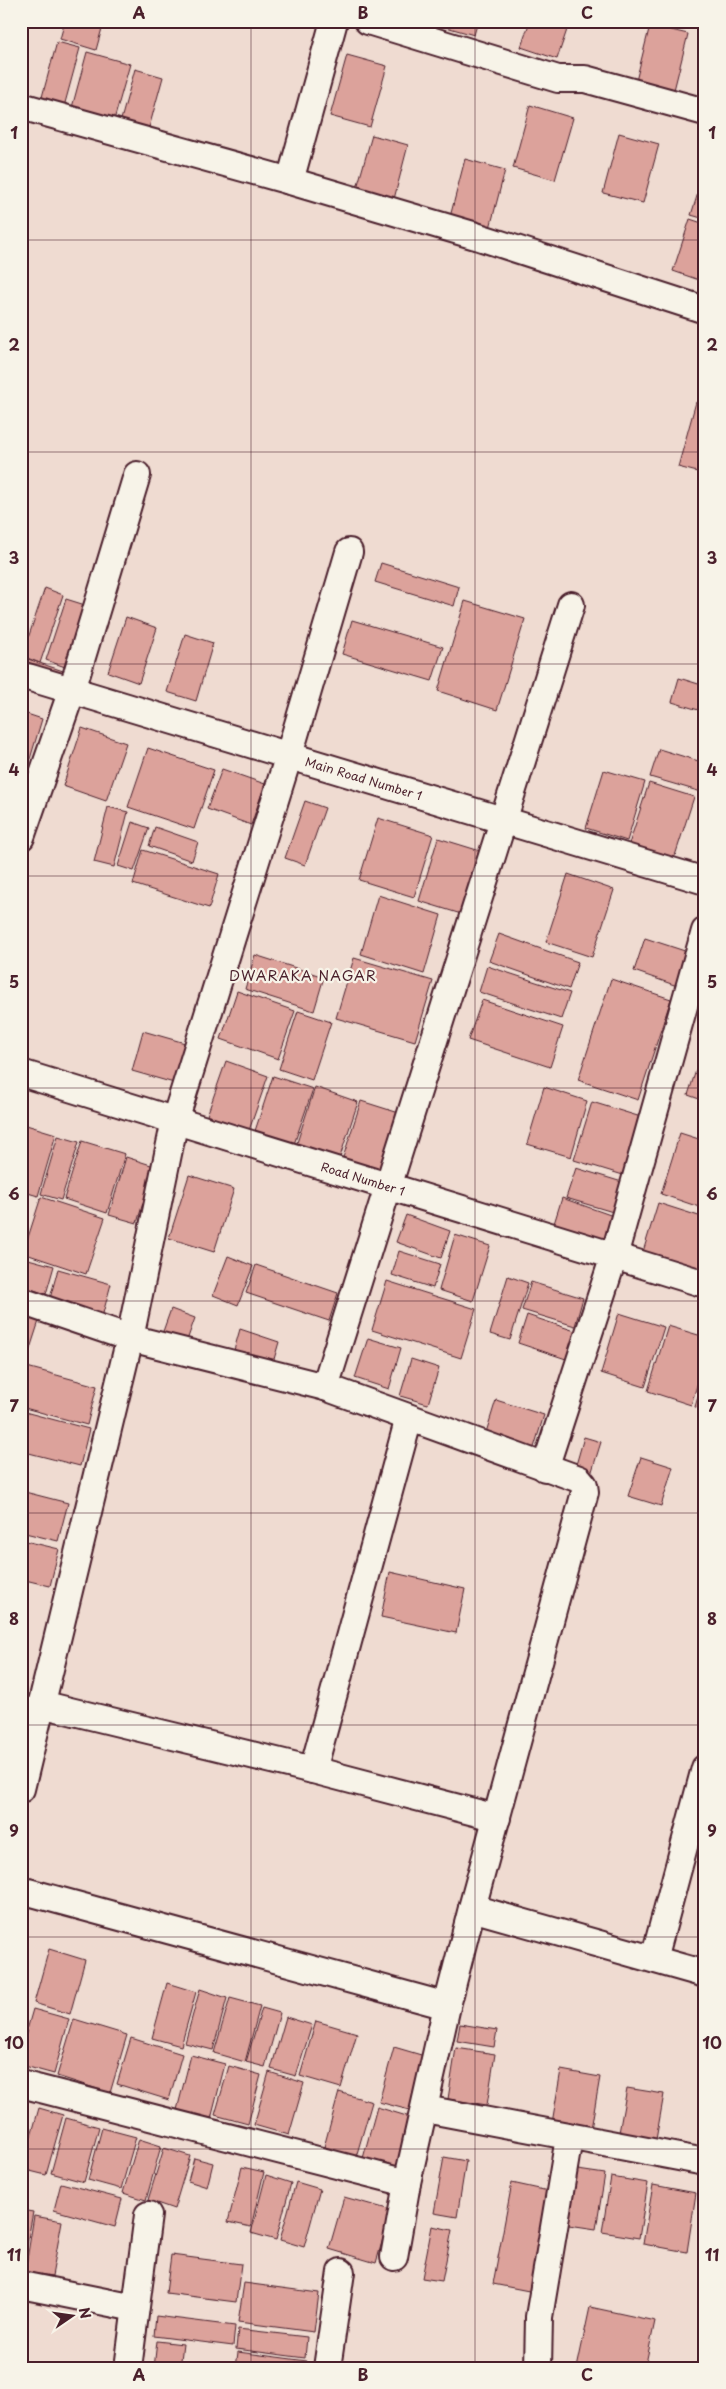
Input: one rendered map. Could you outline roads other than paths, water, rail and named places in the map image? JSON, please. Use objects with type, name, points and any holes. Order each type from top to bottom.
[{"type":"street","points":[[290,181],[334,21]]},
{"type":"street","points":[[368,21],[558,79],[585,79],[705,112]]},
{"type":"street","points":[[21,106],[290,181],[476,236],[705,310]]},
{"type":"street","points":[[21,837],[72,690],[137,475]]},
{"type":"street","points":[[21,1789],[130,1338],[175,1120],[289,755],[349,552]]},
{"type":"street","points":[[325,1387],[571,605]]},
{"type":"street","name":"Main Road Number 1","points":[[21,675],[705,880]]},
{"type":"street","points":[[545,1468],[614,1256],[705,931]]},
{"type":"street","name":"Road Number 1","points":[[21,1073],[705,1284]]},
{"type":"street","points":[[21,1301],[130,1338],[325,1387],[545,1468],[580,1479],[584,1485],[585,1492],[447,2006],[425,2110],[407,2182],[394,2257]]},
{"type":"street","points":[[312,1770],[409,1418]]},
{"type":"street","points":[[41,1704],[312,1770],[496,1818]]},
{"type":"street","points":[[654,1959],[705,1768]]},
{"type":"street","points":[[21,1890],[447,2006]]},
{"type":"street","points":[[472,1908],[705,1974]]},
{"type":"street","points":[[21,2084],[407,2182]]},
{"type":"street","points":[[425,2110],[705,2162]]},
{"type":"street","points":[[538,2368],[539,2317],[569,2138]]},
{"type":"street","points":[[128,2368],[134,2308],[148,2215]]},
{"type":"street","points":[[327,2368],[341,2272]]},
{"type":"street","points":[[21,2285],[134,2308]]},
{"type":"district","name":"DWARAKA NAGAR","points":[[303,975]]}]
